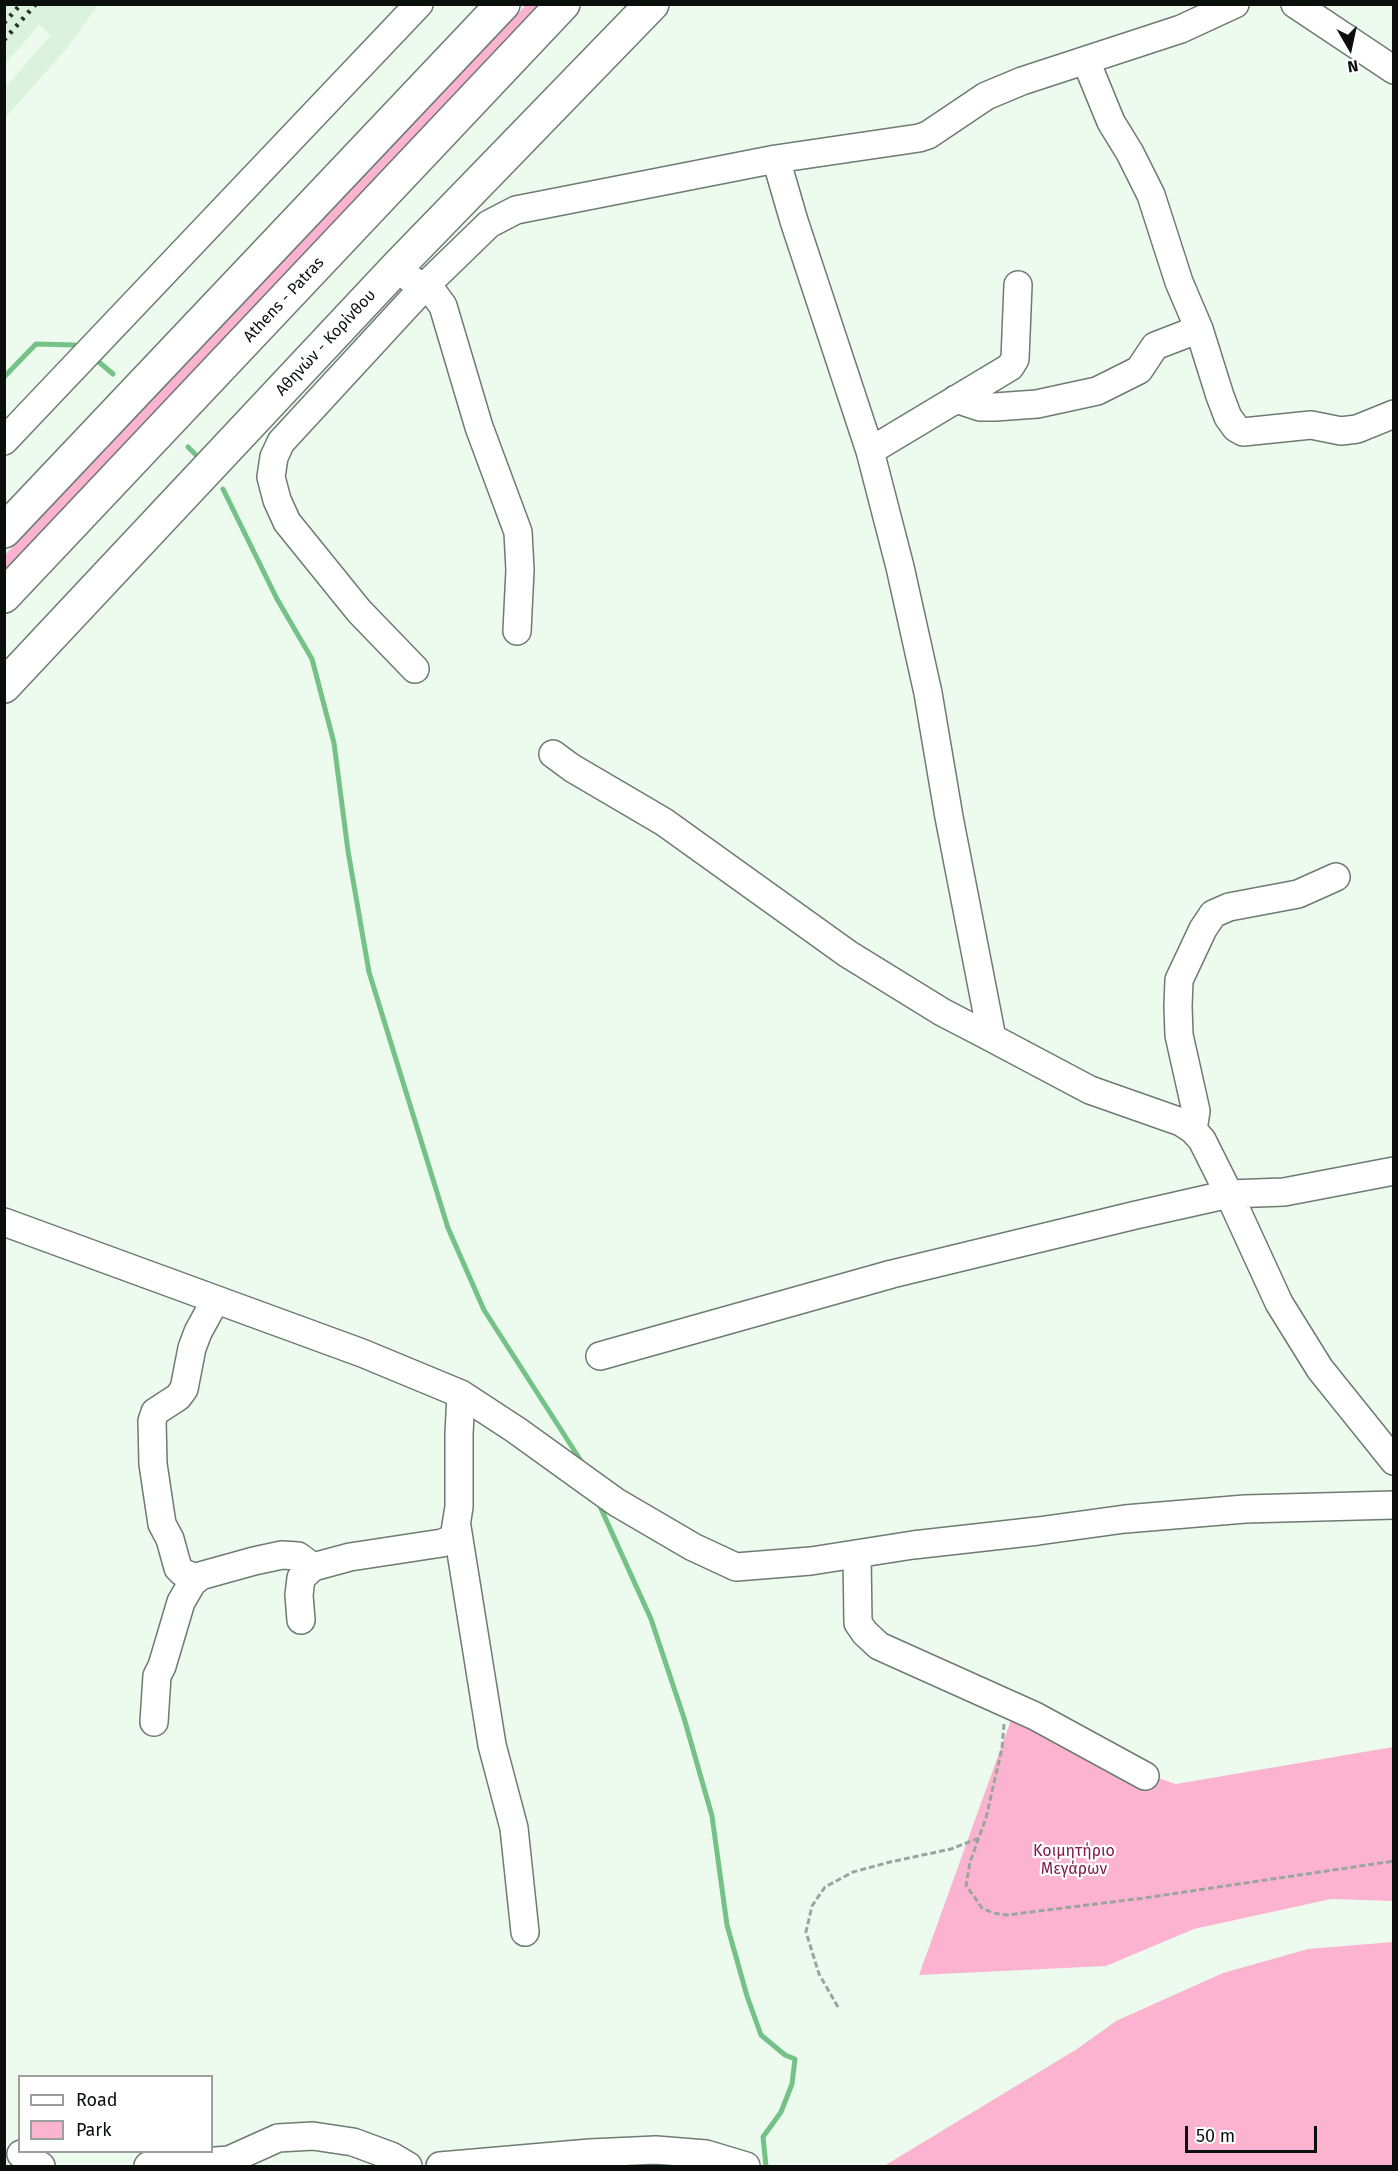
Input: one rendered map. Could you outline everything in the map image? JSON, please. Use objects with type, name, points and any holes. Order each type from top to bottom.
[{"type":"main road","points":[[4,531],[503,4]]},
{"type":"main road","name":"Athens - Patras","points":[[4,596],[564,4]]},
{"type":"main road","name":"Αθηνών - Κορίνθου","points":[[4,686],[396,268],[652,4]]},
{"type":"street","points":[[4,441],[419,4]]},
{"type":"street","points":[[415,669],[359,611],[287,522],[277,500],[271,477],[274,457],[281,442],[423,288],[489,224],[516,210],[776,159],[918,138],[928,135],[986,96],[1022,81],[1181,29],[1235,4]]},
{"type":"street","points":[[1295,4],[1394,69]]},
{"type":"street","points":[[1086,61],[1111,122],[1151,195],[1179,282],[1199,329],[1228,417],[1236,428],[1243,432],[1311,425],[1341,431],[1357,429],[1394,414]]},
{"type":"street","points":[[776,159],[794,221],[870,451],[900,567],[928,693],[949,817],[992,1038]]},
{"type":"street","points":[[396,268],[435,295],[443,306],[479,427],[518,532],[520,570],[517,631]]},
{"type":"street","points":[[870,451],[1010,367],[1015,358],[1018,285]]},
{"type":"street","points":[[956,399],[980,407],[994,407],[1037,404],[1097,391],[1139,370],[1155,346],[1199,329]]},
{"type":"street","points":[[554,754],[572,768],[664,822],[848,954],[942,1012],[1090,1090],[1181,1122],[1193,1130],[1202,1140],[1229,1194],[1279,1303],[1320,1369],[1394,1461]]},
{"type":"street","points":[[1193,1130],[1196,1111],[1179,1035],[1179,980],[1203,929],[1213,914],[1229,907],[1298,894],[1336,877]]},
{"type":"street","points":[[600,1356],[892,1274],[1229,1194],[1284,1192],[1394,1171]]},
{"type":"street","points":[[4,1222],[381,1360],[461,1394],[516,1430],[616,1502],[693,1547],[736,1567],[774,1565],[1125,1519],[1227,1510],[1394,1505]]},
{"type":"street","points":[[197,1579],[178,1568],[170,1539],[162,1524],[153,1464],[152,1421],[155,1412],[184,1389],[192,1348],[215,1301]]},
{"type":"street","points":[[301,1620],[299,1595],[301,1578],[313,1567],[350,1557],[442,1543],[454,1538],[459,1508],[461,1394]]},
{"type":"street","points":[[457,1527],[492,1745],[514,1828],[525,1932]]},
{"type":"street","points":[[857,1554],[858,1623],[879,1646],[1035,1716],[1145,1776]]},
{"type":"street","points":[[154,1722],[157,1676],[181,1602],[197,1579],[213,1572],[282,1555],[298,1556],[313,1567]]},
{"type":"street","points":[[148,2166],[229,2160],[279,2138],[313,2136],[353,2142],[390,2156],[408,2166]]},
{"type":"street","points":[[440,2166],[590,2153],[656,2150],[706,2154],[746,2166]]},
{"type":"path","points":[[1005,1702],[1002,1748],[986,1818],[970,1862],[966,1885],[981,1908],[993,1913],[1007,1915],[1154,1896],[1394,1861]]},
{"type":"path","points":[[838,2007],[819,1974],[806,1932],[812,1906],[825,1887],[853,1872],[951,1849],[979,1838]]},
{"type":"shaded area","points":[[5,4],[98,5],[67,48],[5,118],[5,88],[51,35],[39,25],[5,64]]},
{"type":"green space","points":[[526,5],[539,5],[5,570],[5,555]]},
{"type":"green space","name":"Κοιμητήριο Μεγάρων","points":[[1011,1720],[1067,1747],[1176,1784],[1393,1747],[1393,1901],[1331,1899],[1194,1929],[1106,1966],[919,1975]]},
{"type":"green space","points":[[1393,1942],[1393,2166],[884,2166],[1077,2049],[1116,2021],[1223,1973],[1308,1949]]},
{"type":"waterway","points":[[4,377],[36,344],[75,345],[81,349]]},
{"type":"waterway","points":[[93,357],[113,374]]},
{"type":"waterway","points":[[188,447],[197,456]]},
{"type":"waterway","points":[[223,489],[277,599],[312,659],[334,743],[348,851],[369,972],[448,1228],[484,1310],[583,1464]]},
{"type":"waterway","points":[[598,1502],[651,1619],[684,1718],[712,1816],[727,1925],[747,1996],[761,2035],[785,2055],[795,2059],[792,2084],[781,2112],[763,2137],[766,2166]]},
{"type":"railway","points":[[4,23],[21,4]]},
{"type":"railway","points":[[4,40],[36,4]]}]
